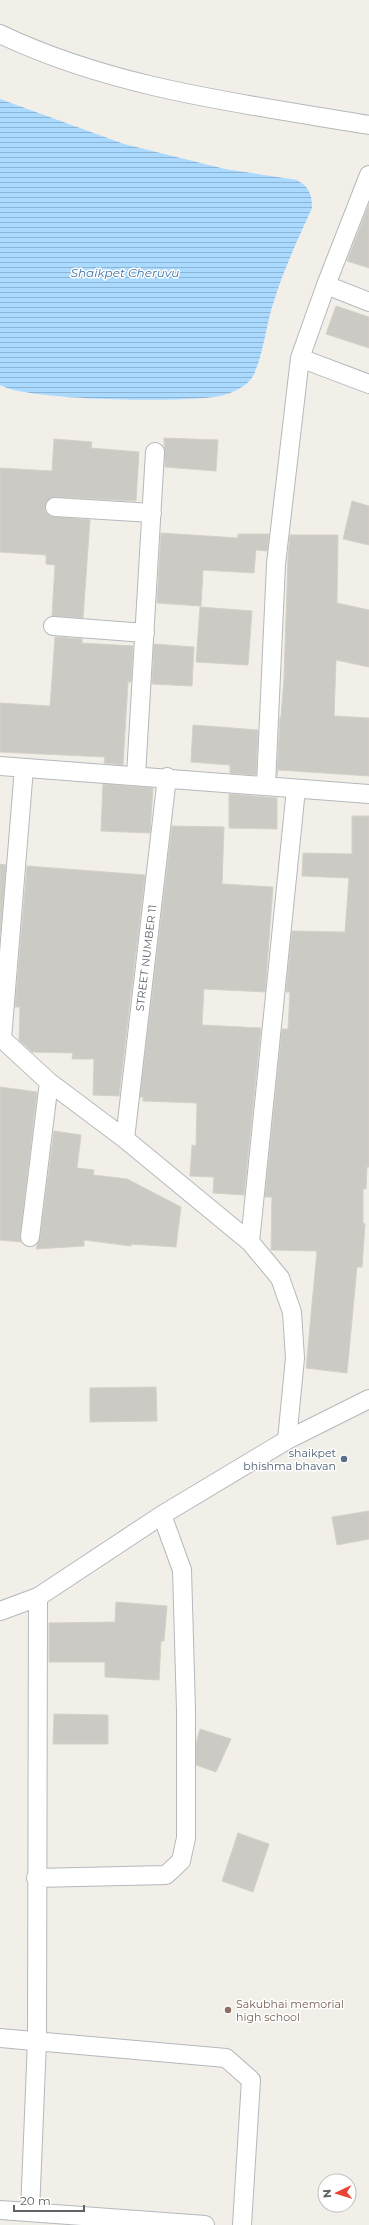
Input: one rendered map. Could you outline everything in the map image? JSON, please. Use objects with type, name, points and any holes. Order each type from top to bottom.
[{"type":"street","points":[[0,34],[107,75],[214,99],[369,125]]},
{"type":"street","points":[[266,785],[276,564],[300,358],[326,285],[369,175]]},
{"type":"street","points":[[326,285],[369,302]]},
{"type":"street","points":[[300,358],[369,384]]},
{"type":"street","points":[[136,775],[156,452]]},
{"type":"street","points":[[55,507],[152,514]]},
{"type":"street","points":[[53,626],[145,633]]},
{"type":"street","points":[[0,766],[167,777],[369,794]]},
{"type":"street","points":[[24,768],[1,1038],[49,1082],[125,1139],[250,1242],[280,1278],[292,1312],[295,1358],[288,1440]]},
{"type":"street","name":"STREET NUMBER 11","points":[[125,1139],[167,777]]},
{"type":"street","points":[[250,1242],[296,789]]},
{"type":"street","points":[[30,1237],[49,1082]]},
{"type":"street","points":[[0,1611],[38,1597],[162,1515],[288,1440],[369,1399],[369,1393]]},
{"type":"street","points":[[36,1878],[166,1875],[181,1861],[186,1838],[186,1710],[182,1570],[162,1515]]},
{"type":"street","points":[[30,2212],[37,2041],[36,1878],[38,1597]]},
{"type":"street","points":[[0,2038],[226,2058],[251,2080],[242,2225]]},
{"type":"street","points":[[0,2210],[205,2225]]},
{"type":"water","name":"Shaikpet Cheruvu","points":[[0,99],[124,144],[225,169],[297,180],[307,188],[311,199],[312,208],[281,279],[255,373],[245,385],[228,394],[220,396],[142,400],[41,394],[16,390],[0,385]]},
{"type":"building","points":[[369,204],[369,268],[347,261]]},
{"type":"building","points":[[336,306],[369,317],[369,348],[326,334]]},
{"type":"building","points":[[164,438],[218,440],[216,471],[165,467]]},
{"type":"building","points":[[54,439],[92,442],[91,448],[139,452],[136,501],[56,497],[46,502],[45,511],[50,516],[90,520],[83,618],[52,616],[55,565],[46,564],[46,555],[0,552],[0,468],[52,471]]},
{"type":"building","points":[[352,501],[369,506],[369,545],[343,539]]},
{"type":"building","points":[[161,533],[238,538],[238,534],[269,534],[267,551],[256,550],[254,573],[203,570],[201,606],[157,603]]},
{"type":"building","points":[[290,535],[338,535],[337,603],[369,610],[369,667],[336,660],[334,716],[369,718],[369,776],[278,770],[277,776],[280,717],[284,679]]},
{"type":"building","points":[[200,607],[252,611],[248,665],[196,662]]},
{"type":"building","points":[[55,637],[82,639],[82,643],[133,646],[131,682],[128,682],[123,765],[104,763],[105,757],[0,752],[0,703],[50,706]]},
{"type":"building","points":[[154,644],[194,647],[192,686],[152,684]]},
{"type":"building","points":[[193,725],[258,730],[256,775],[230,773],[230,765],[191,762]]},
{"type":"building","points":[[103,784],[153,788],[150,833],[101,831]]},
{"type":"building","points":[[229,794],[277,798],[277,829],[229,828]]},
{"type":"building","points":[[352,816],[369,816],[369,1167],[367,1167],[366,1189],[363,1189],[363,1223],[365,1224],[362,1267],[357,1267],[347,1373],[306,1368],[317,1251],[271,1250],[272,1197],[265,1197],[282,1029],[288,1029],[290,992],[286,992],[292,931],[345,932],[349,878],[302,876],[303,853],[352,854]]},
{"type":"building","points":[[172,826],[224,827],[222,884],[273,887],[265,992],[204,989],[202,1025],[261,1028],[244,1195],[213,1193],[214,1177],[190,1176],[192,1145],[196,1146],[197,1103],[143,1101],[143,1097],[140,1097]]},
{"type":"building","points":[[0,864],[6,865],[0,934]]},
{"type":"building","points":[[27,866],[145,875],[119,1096],[93,1095],[94,1059],[72,1059],[73,1053],[32,1052],[19,1040],[20,1007],[15,1007]]},
{"type":"building","points":[[0,1087],[37,1092],[20,1236],[21,1242],[0,1240]]},
{"type":"building","points":[[54,1131],[81,1135],[77,1168],[94,1170],[93,1175],[127,1179],[181,1207],[176,1247],[131,1244],[131,1246],[84,1240],[84,1246],[36,1249],[40,1238]]},
{"type":"building","points":[[156,1387],[157,1421],[90,1422],[90,1388]]},
{"type":"building","points":[[369,1511],[369,1539],[337,1545],[332,1517]]},
{"type":"building","points":[[116,1602],[167,1606],[164,1641],[161,1641],[159,1680],[105,1677],[105,1662],[49,1662],[49,1623],[115,1622]]},
{"type":"building","points":[[54,1714],[108,1715],[108,1744],[53,1744]]},
{"type":"building","points":[[200,1729],[231,1739],[216,1772],[196,1765],[196,1744]]},
{"type":"building","points":[[238,1833],[269,1844],[253,1892],[222,1881]]},
{"type":"place","name":"shaikpet bhishma bhavan","points":[[344,1459]]},
{"type":"place","name":"Sakubhai memorial high school","points":[[228,2010]]}]
